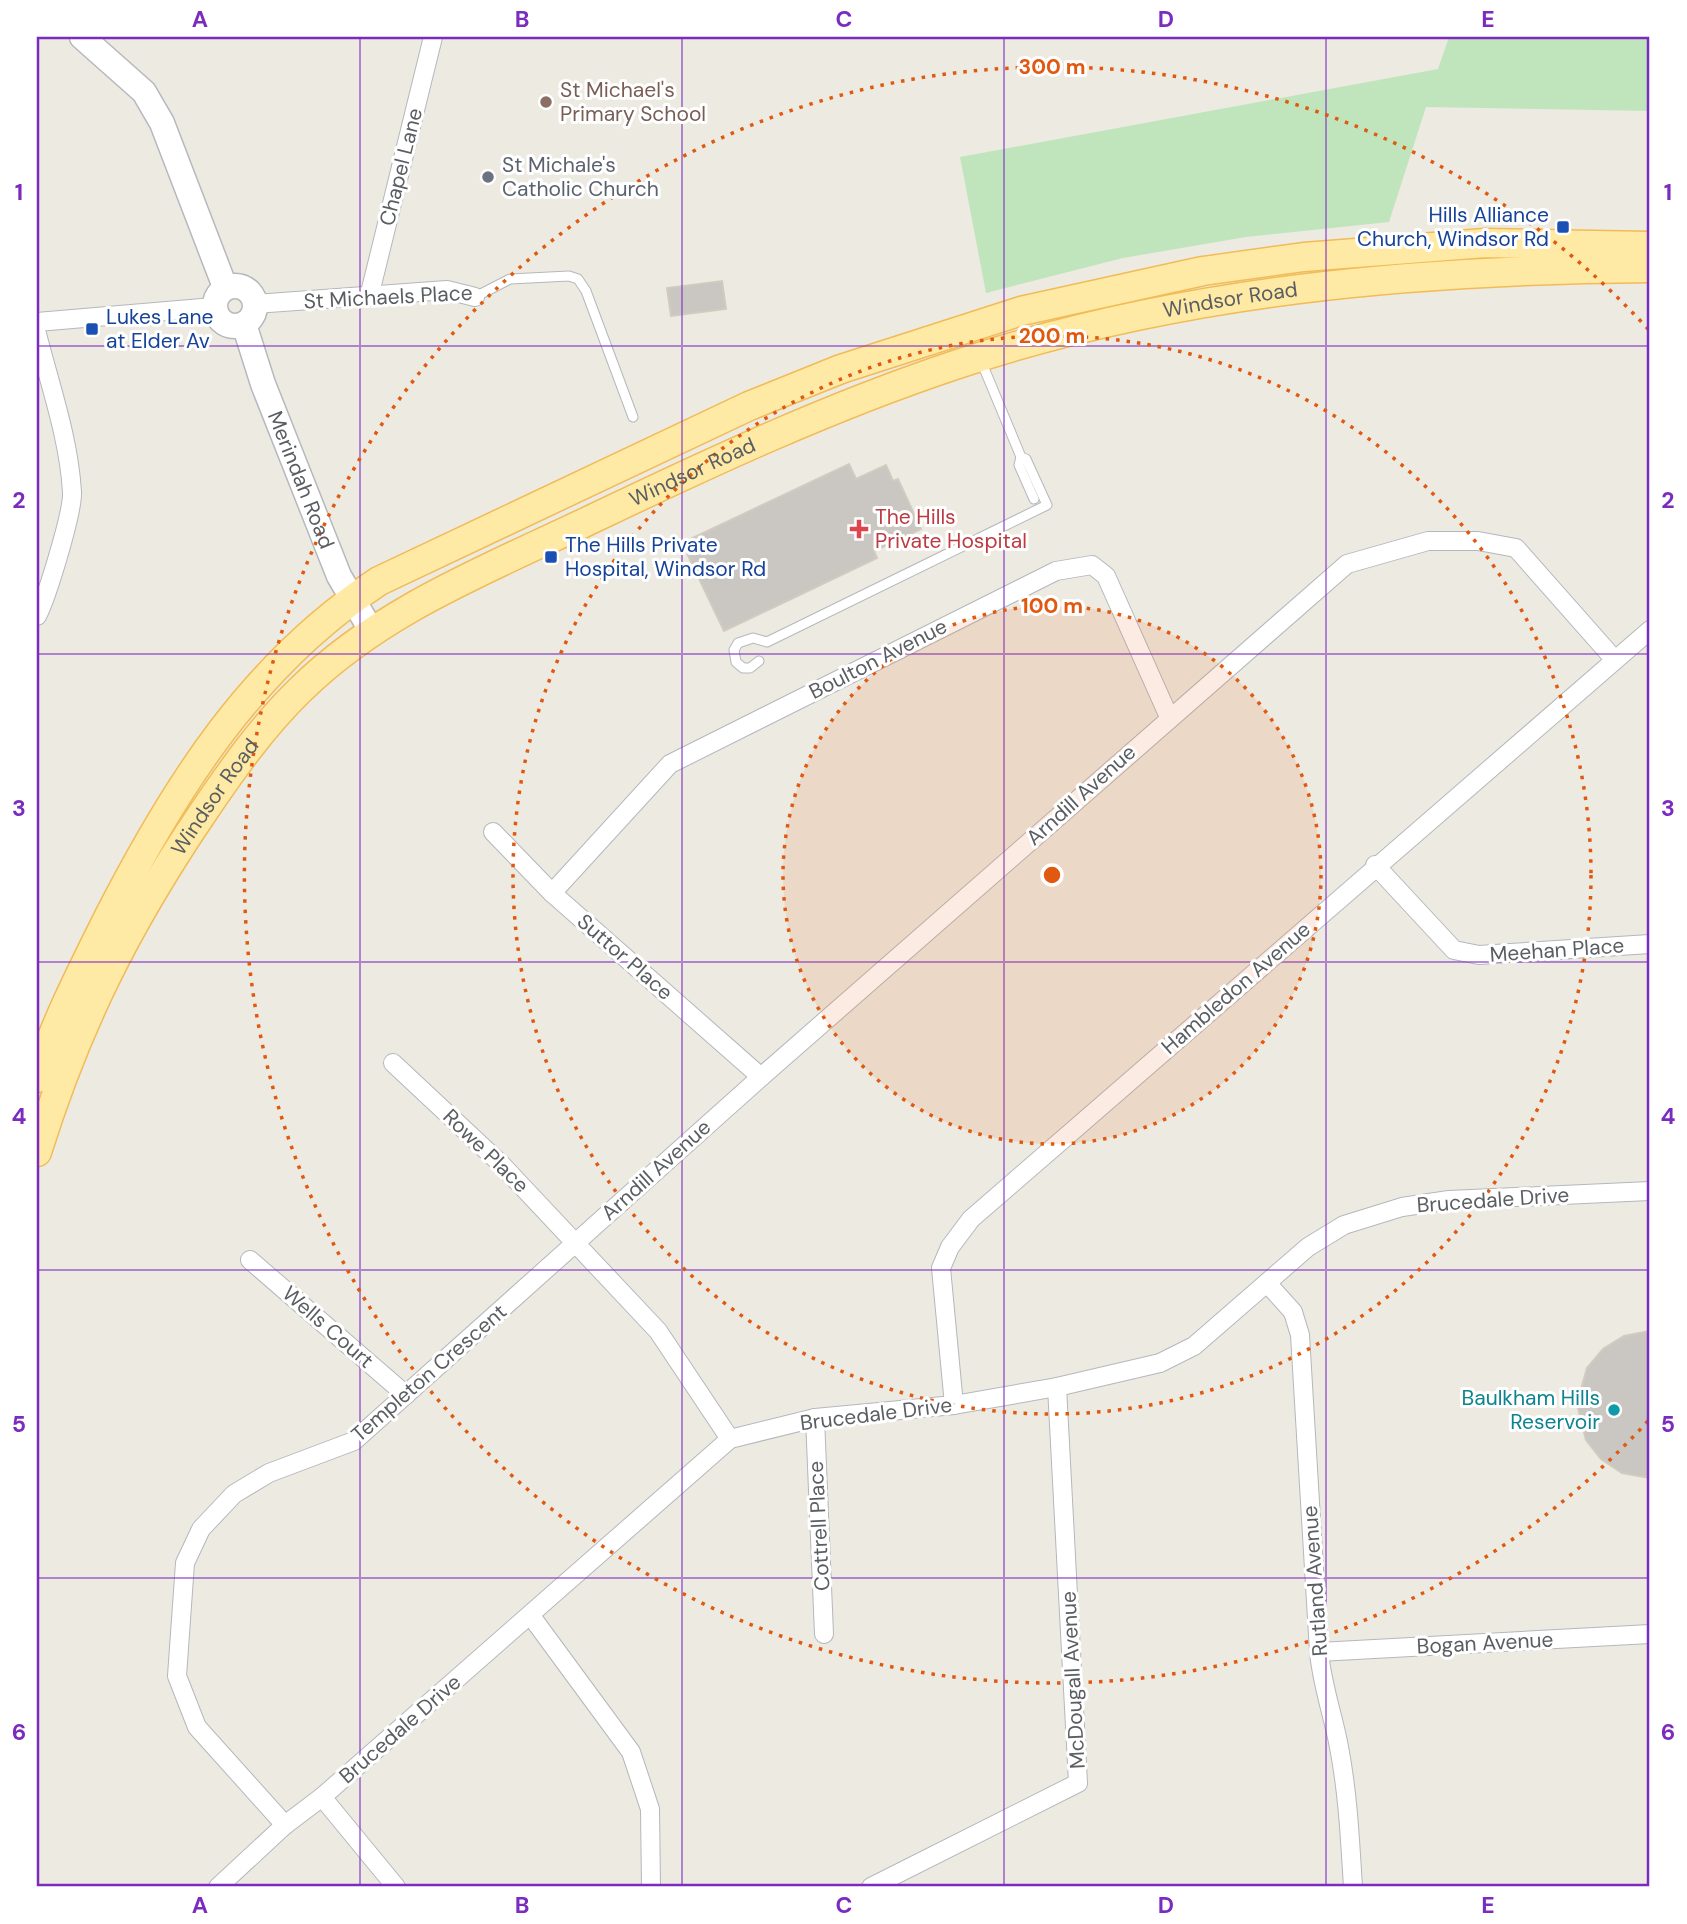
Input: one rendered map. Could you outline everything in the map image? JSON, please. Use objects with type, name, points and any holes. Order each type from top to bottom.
[{"type":"main road","points":[[82,37],[144,92],[162,123],[220,297],[221,321],[236,327],[249,314],[253,296],[241,286],[220,297]]},
{"type":"main road","name":"Windsor Road","points":[[37,1078],[47,1046],[145,845],[237,707],[311,631],[353,598],[426,558],[749,406],[889,352],[1008,315],[1116,288],[1203,271],[1318,256],[1485,243],[1650,246]]},
{"type":"main road","name":"Windsor Road","points":[[37,1152],[72,1048],[114,956],[168,864],[227,776],[271,721],[330,662],[371,630],[476,574],[767,438],[847,404],[979,358],[1140,316],[1268,293],[1481,272],[1650,268]]},
{"type":"main road","points":[[889,352],[963,350],[979,358],[1011,334],[1098,304],[1116,288]]},
{"type":"main road","name":"Merindah Road","points":[[249,314],[263,384],[338,576],[371,630]]},
{"type":"street","name":"Chapel Lane","points":[[369,297],[433,37]]},
{"type":"street","name":"St Michaels Place","points":[[249,314],[369,297],[447,290],[475,297]]},
{"type":"street","points":[[37,322],[220,297]]},
{"type":"street","points":[[37,334],[66,454],[73,495],[37,616]]},
{"type":"street","name":"Arndill Avenue","points":[[577,1241],[1169,717],[1348,564],[1428,541],[1478,541],[1516,548],[1614,659]]},
{"type":"street","name":"Boulton Avenue","points":[[552,893],[670,764],[1055,571],[1092,565],[1106,576],[1169,717]]},
{"type":"street","name":"Hambledon Avenue","points":[[954,1405],[941,1268],[971,1219],[1375,865],[1650,630]]},
{"type":"street","name":"Suttor Place","points":[[493,832],[552,893],[761,1077]]},
{"type":"street","name":"Meehan Place","points":[[1375,865],[1454,950],[1479,955],[1650,944]]},
{"type":"street","name":"Rowe Place","points":[[393,1063],[501,1164],[577,1241],[658,1331],[730,1438]]},
{"type":"street","name":"Brucedale Drive","points":[[218,1887],[285,1825],[322,1797],[531,1615],[654,1502],[730,1438],[815,1418],[954,1405],[1057,1387],[1160,1363],[1194,1346],[1308,1247],[1344,1225],[1402,1206],[1449,1200],[1650,1191]]},
{"type":"street","name":"Templeton Crescent","points":[[285,1825],[197,1727],[177,1676],[185,1563],[201,1529],[233,1494],[269,1473],[354,1441],[577,1241]]},
{"type":"street","name":"Wells Court","points":[[250,1259],[406,1395]]},
{"type":"street","name":"Rutland Avenue","points":[[1267,1283],[1293,1312],[1300,1335],[1322,1686],[1339,1744],[1348,1803],[1353,1887]]},
{"type":"street","name":"McDougall Avenue","points":[[871,1887],[1078,1783],[1057,1387]]},
{"type":"street","name":"Cottrell Place","points":[[815,1418],[824,1634]]},
{"type":"street","points":[[531,1615],[631,1752],[650,1809],[651,1887]]},
{"type":"street","name":"Bogan Avenue","points":[[1319,1652],[1650,1634]]},
{"type":"street","points":[[322,1797],[396,1887]]},
{"type":"lane","name":"St Michaels Place","points":[[475,297],[510,279],[569,276],[578,279],[586,291],[633,417]]},
{"type":"lane","points":[[759,661],[750,668],[743,668],[736,662],[734,650],[738,643],[753,638],[767,642],[1047,505],[1026,459],[1021,457],[979,358]]},
{"type":"lane","points":[[1021,457],[1018,465],[1034,499]]},
{"type":"green space","points":[[1449,37],[1650,37],[1650,111],[1426,107],[1389,222],[1246,237],[1123,258],[986,293],[960,157],[1438,69]]},
{"type":"building","points":[[722,281],[726,309],[671,316],[667,288]]},
{"type":"building","points":[[849,464],[856,479],[886,465],[893,481],[898,479],[921,529],[874,551],[877,558],[724,631],[682,543]]},
{"type":"building","name":"Baulkham Hills Reservoir","points":[[1650,1331],[1650,1478],[1622,1473],[1601,1459],[1586,1440],[1577,1404],[1587,1368],[1603,1349],[1624,1336]]},
{"type":"place","name":"St Michael's Primary School","points":[[546,102]]},
{"type":"place","name":"St Michale's Catholic Church","points":[[488,177]]},
{"type":"place","name":"Hills Alliance Church, Windsor Rd","points":[[1563,227]]},
{"type":"place","name":"Lukes Lane at Elder Av","points":[[92,329]]},
{"type":"place","name":"The Hills Private Hospital","points":[[859,529]]},
{"type":"place","name":"The Hills Private Hospital, Windsor Rd","points":[[551,557]]},
{"type":"place","name":"Baulkham Hills Reservoir","points":[[1614,1410]]}]
